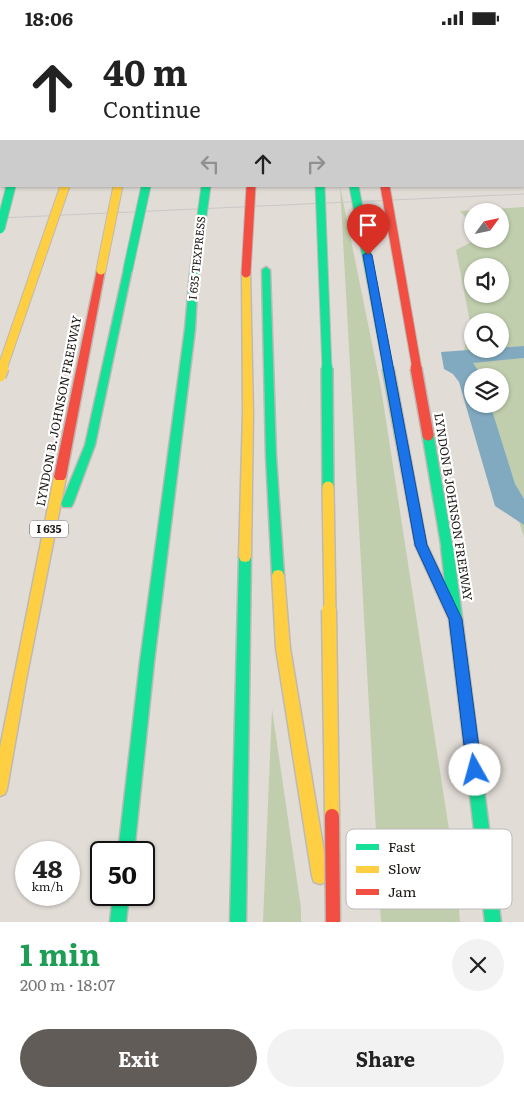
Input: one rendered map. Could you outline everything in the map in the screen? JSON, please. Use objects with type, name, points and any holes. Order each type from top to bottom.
[{"type":"main road","points":[[0,229],[11,187]]},
{"type":"main road","points":[[0,376],[65,187]]},
{"type":"main road","name":"LYNDON B. JOHNSON FREEWAY","points":[[0,789],[41,569],[118,187]]},
{"type":"main road","points":[[41,569],[90,445],[146,187]]},
{"type":"main road","name":"I 635 TEXPRESS","points":[[127,841],[147,662],[190,329],[194,274],[206,187]]},
{"type":"main road","points":[[238,922],[248,413],[246,273],[251,187]]},
{"type":"main road","points":[[259,187],[262,214]]},
{"type":"main road","points":[[320,187],[327,382],[333,922]]},
{"type":"main road","points":[[354,187],[421,545],[456,619]]},
{"type":"main road","name":"LYNDON B JOHNSON FREEWAY","points":[[385,187],[447,547],[482,829]]},
{"type":"main road","points":[[266,265],[271,456],[283,648],[328,922]]},
{"type":"main road","points":[[118,922],[120,906]]},
{"type":"main road","name":"LYNDON B JOHNSON FREEWAY","points":[[492,909],[494,922]]},
{"type":"green space","points":[[340,187],[381,388],[449,829],[376,829]]},
{"type":"green space","points":[[524,207],[524,537],[484,413],[509,413],[509,368],[469,368],[466,358],[509,358],[509,313],[468,313],[466,303],[509,303],[509,258],[464,258],[464,291],[456,250],[464,246],[464,248],[509,248],[509,208]]},
{"type":"green space","points":[[272,709],[301,908],[301,922],[263,922]]},
{"type":"green space","points":[[380,909],[459,909],[460,922],[381,922]]},
{"type":"water","points":[[524,346],[524,358],[473,363],[476,368],[464,368],[464,399],[459,382],[453,374],[444,369],[441,352],[464,350],[464,358],[509,358],[509,347]]},
{"type":"water","points":[[468,413],[493,413],[515,484],[524,499],[524,525],[495,506]]},
{"type":"tram line","points":[[0,218],[524,194]]},
{"type":"traffic: fast","points":[[0,229],[11,187]]},
{"type":"traffic: fast","points":[[128,269],[146,187]]},
{"type":"traffic: fast","points":[[194,274],[206,187]]},
{"type":"traffic: fast","points":[[320,187],[327,382],[328,487]]},
{"type":"traffic: fast","points":[[354,187],[421,545]]},
{"type":"traffic: fast","points":[[67,504],[90,445],[128,269]]},
{"type":"traffic: fast","points":[[266,270],[271,456],[278,575]]},
{"type":"traffic: fast","points":[[127,841],[147,662],[190,329],[194,274]]},
{"type":"traffic: fast","points":[[428,435],[447,547]]},
{"type":"traffic: fast","points":[[421,545],[456,619]]},
{"type":"traffic: fast","points":[[447,547],[482,829]]},
{"type":"traffic: fast","points":[[238,922],[245,557]]},
{"type":"traffic: fast","points":[[118,922],[120,906]]},
{"type":"traffic: fast","points":[[491,909],[493,922]]},
{"type":"traffic: slow","points":[[0,376],[65,187]]},
{"type":"traffic: slow","points":[[101,270],[118,187]]},
{"type":"traffic: slow","points":[[245,557],[248,413],[246,273]]},
{"type":"traffic: slow","points":[[0,789],[19,680],[60,477]]},
{"type":"traffic: slow","points":[[328,487],[332,816]]},
{"type":"traffic: slow","points":[[278,575],[283,648],[320,876]]},
{"type":"traffic: jam","points":[[246,273],[251,187]]},
{"type":"traffic: jam","points":[[385,187],[428,435]]},
{"type":"traffic: jam","points":[[60,477],[101,270]]},
{"type":"traffic: jam","points":[[332,816],[333,922]]},
{"type":"route","points":[[368,255],[421,545],[456,619],[475,770]]}]
